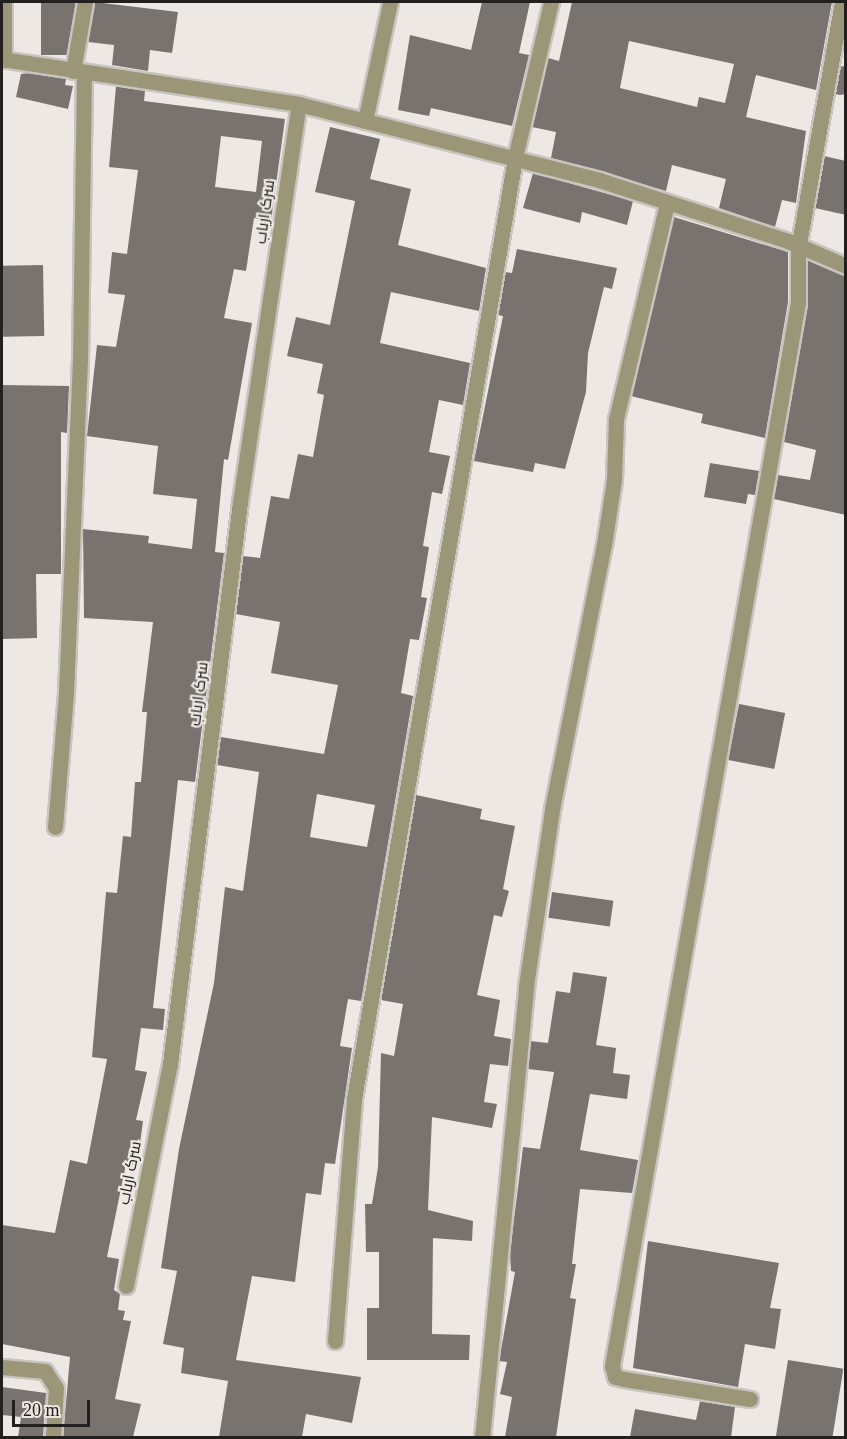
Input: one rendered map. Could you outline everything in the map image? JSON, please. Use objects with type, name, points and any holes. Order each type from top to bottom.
[{"type":"street","points":[[4,2],[3,60],[299,104],[515,158],[667,203],[788,241],[798,249],[846,266]]},
{"type":"street","points":[[56,828],[79,384],[78,72],[85,2]]},
{"type":"street","points":[[365,121],[390,2]]},
{"type":"street","points":[[335,1341],[354,1099],[515,158],[551,2]]},
{"type":"street","points":[[750,1399],[615,1377],[612,1366],[798,303],[798,249],[842,2]]},
{"type":"street","name":"سرک ارباب","points":[[126,1286],[171,1064],[240,502],[299,104]]},
{"type":"street","points":[[482,1437],[526,986],[551,821],[604,545],[614,480],[616,419],[667,203]]},
{"type":"street","points":[[2,1366],[45,1371],[56,1388],[53,1437]]},
{"type":"building","points":[[41,2],[75,2],[75,55],[41,55]]},
{"type":"building","points":[[94,2],[178,12],[172,53],[150,50],[148,71],[112,65],[114,45],[88,42]]},
{"type":"building","points":[[482,2],[530,2],[519,53],[529,55],[512,126],[431,108],[429,116],[398,110],[410,35],[471,50]]},
{"type":"building","points":[[572,2],[832,2],[816,90],[756,75],[746,117],[806,131],[796,203],[782,200],[775,227],[719,208],[726,179],[672,165],[666,191],[551,158],[556,132],[532,127],[548,58],[559,61]],"holes":[[[629,41],[734,64],[725,103],[699,97],[697,107],[620,88]]]},
{"type":"building","points":[[841,66],[846,67],[846,94],[840,95],[835,94]]},
{"type":"building","points":[[29,73],[66,79],[65,85],[73,86],[68,109],[16,97],[21,74]]},
{"type":"building","points":[[116,86],[145,91],[144,101],[285,119],[271,221],[254,218],[246,271],[234,269],[224,318],[252,323],[228,460],[224,459],[215,552],[224,553],[195,782],[178,780],[153,1008],[165,1009],[163,1030],[141,1028],[135,1070],[147,1072],[136,1120],[143,1121],[137,1166],[126,1164],[107,1257],[119,1259],[114,1290],[120,1294],[118,1310],[125,1311],[123,1320],[131,1321],[115,1399],[141,1404],[133,1437],[63,1437],[70,1357],[2,1344],[2,1225],[55,1233],[70,1160],[87,1164],[107,1059],[92,1057],[106,892],[117,893],[123,836],[131,837],[135,782],[141,782],[147,712],[142,712],[153,622],[84,618],[83,529],[149,536],[148,543],[192,549],[197,499],[153,494],[158,446],[87,436],[97,345],[116,347],[125,295],[108,293],[112,252],[127,254],[138,170],[109,167]],"holes":[[[221,136],[262,141],[256,192],[215,187]]]},
{"type":"building","points":[[330,127],[380,139],[370,179],[411,189],[398,245],[486,268],[479,311],[391,292],[380,343],[470,363],[463,405],[439,400],[429,452],[450,456],[442,494],[432,492],[423,546],[429,547],[421,597],[427,598],[419,640],[410,639],[401,693],[413,696],[362,996],[361,1001],[348,999],[340,1046],[352,1048],[335,1164],[325,1163],[321,1195],[306,1193],[295,1282],[252,1276],[236,1360],[361,1377],[352,1423],[306,1414],[302,1437],[219,1437],[228,1381],[181,1373],[184,1348],[163,1344],[177,1271],[161,1268],[179,1149],[214,983],[225,887],[243,891],[259,772],[217,765],[221,737],[324,754],[338,685],[271,673],[280,622],[236,614],[243,556],[260,558],[271,496],[289,499],[298,454],[313,457],[324,395],[317,393],[323,364],[287,356],[296,317],[330,325],[355,201],[315,192]],"holes":[[[317,794],[375,805],[367,847],[310,837]]]},
{"type":"building","points":[[824,156],[846,161],[846,215],[815,208]]},
{"type":"building","points":[[533,173],[633,201],[627,225],[582,212],[580,223],[523,208]]},
{"type":"building","points":[[674,217],[788,252],[788,302],[765,438],[701,423],[703,414],[631,396]]},
{"type":"building","points":[[517,249],[617,268],[612,289],[604,287],[588,353],[586,392],[565,469],[535,463],[533,472],[474,461],[503,316],[498,315],[505,272],[512,273]]},
{"type":"building","points":[[808,260],[846,276],[846,515],[774,499],[778,475],[810,480],[816,450],[784,442],[808,304]]},
{"type":"building","points":[[43,265],[44,336],[3,337],[2,266]]},
{"type":"building","points":[[2,385],[69,386],[67,433],[61,432],[61,574],[36,574],[37,638],[2,639]]},
{"type":"building","points":[[710,463],[759,471],[755,495],[748,494],[746,504],[704,497]]},
{"type":"building","points":[[739,704],[785,713],[774,769],[728,760]]},
{"type":"building","points":[[416,795],[482,809],[480,819],[515,826],[503,889],[509,891],[502,917],[494,915],[477,995],[500,1000],[494,1036],[511,1039],[508,1066],[490,1064],[484,1102],[497,1104],[492,1128],[432,1117],[428,1210],[473,1221],[472,1241],[433,1238],[432,1334],[470,1335],[469,1360],[367,1360],[367,1308],[379,1308],[379,1252],[366,1252],[365,1204],[372,1204],[378,1167],[381,1053],[394,1056],[403,1004],[381,1000]]},
{"type":"building","points":[[552,892],[613,901],[610,926],[548,918]]},
{"type":"building","points":[[573,972],[607,977],[596,1045],[616,1048],[613,1073],[630,1075],[627,1099],[590,1094],[580,1150],[638,1160],[632,1193],[580,1189],[572,1264],[576,1264],[570,1298],[576,1299],[556,1437],[505,1437],[512,1397],[500,1394],[507,1362],[499,1361],[515,1272],[511,1271],[510,1252],[523,1147],[540,1149],[554,1072],[528,1069],[530,1041],[548,1043],[556,991],[570,993]]},
{"type":"building","points":[[648,1241],[779,1263],[770,1308],[781,1309],[775,1349],[745,1344],[738,1387],[633,1368]]},
{"type":"building","points":[[788,1360],[843,1369],[832,1438],[776,1437]]},
{"type":"building","points":[[2,1387],[46,1393],[43,1437],[18,1437],[21,1417],[2,1415]]},
{"type":"building","points":[[700,1401],[735,1407],[731,1437],[630,1437],[635,1409],[696,1420]]}]
